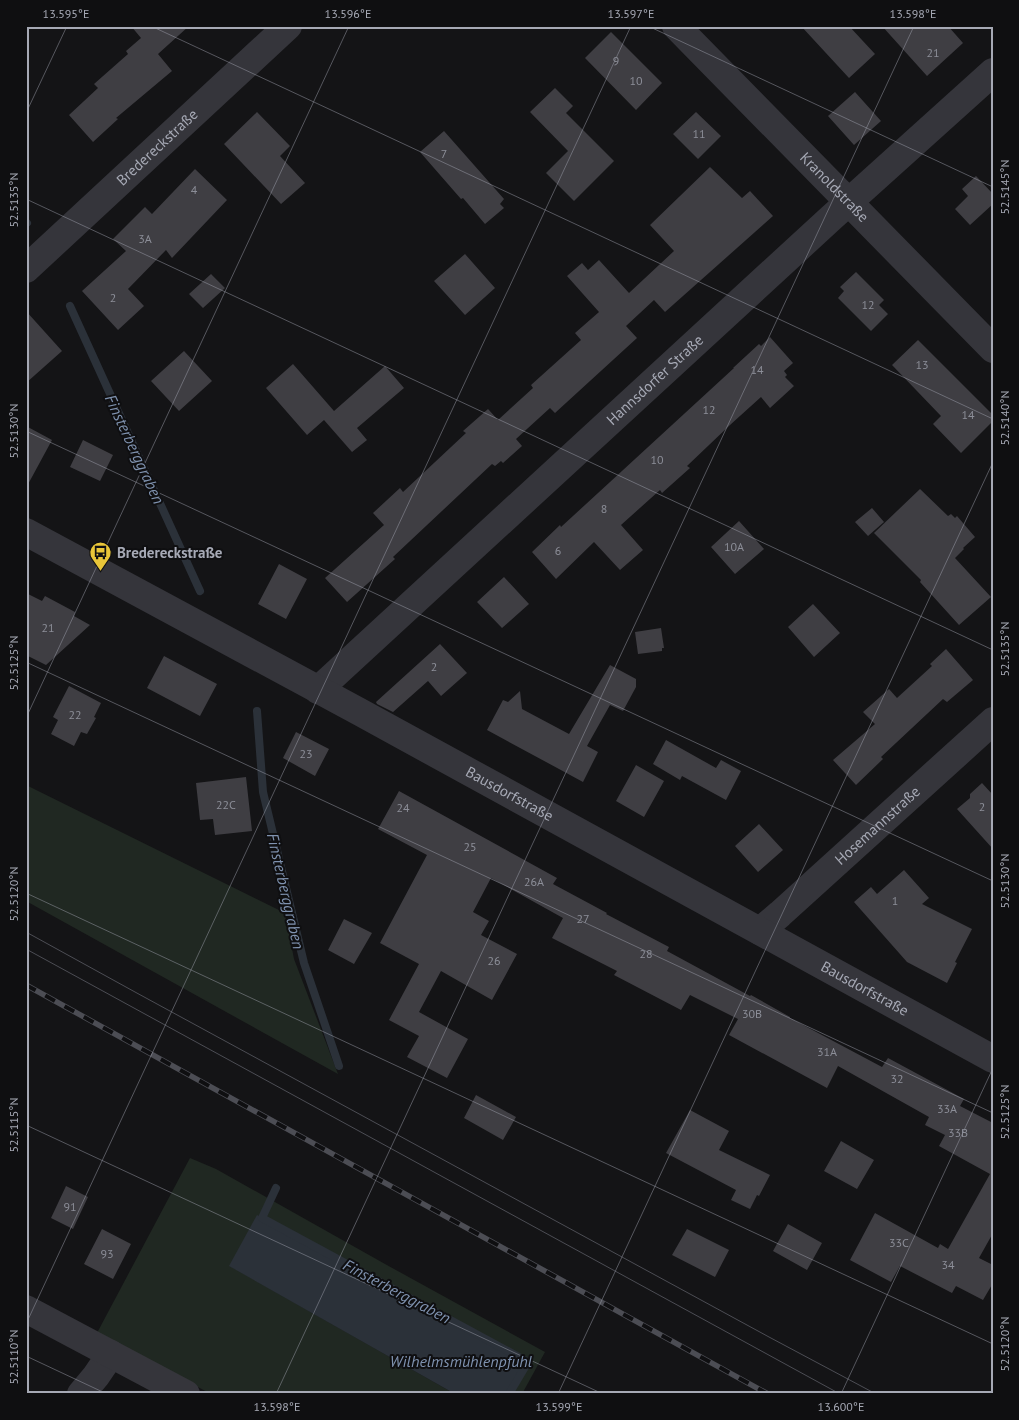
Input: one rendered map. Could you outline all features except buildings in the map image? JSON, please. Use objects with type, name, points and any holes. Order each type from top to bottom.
[{"type":"street","name":"Bredereckstraße","points":[[26,269],[288,26]]},
{"type":"street","name":"Kranoldstraße","points":[[676,26],[993,349]]},
{"type":"street","name":"Hannsdorfer Straße","points":[[318,690],[993,72]]},
{"type":"street","name":"Bausdorfstraße","points":[[26,532],[993,1059]]},
{"type":"street","name":"Hosemannstraße","points":[[760,931],[993,720]]},
{"type":"street","points":[[26,1309],[186,1394]]},
{"type":"street","points":[[81,1394],[96,1376],[110,1354]]},
{"type":"shaded area","points":[[26,785],[285,913],[294,959],[338,1074],[26,901]]},
{"type":"shaded area","points":[[190,1158],[216,1169],[545,1352],[522,1394],[509,1394],[528,1362],[230,1266],[455,1394],[211,1394],[97,1333]]},
{"type":"water","name":"Wilhelmsmühlenpfuhl","points":[[257,1215],[528,1362],[509,1394],[455,1394],[229,1266]]},
{"type":"waterway","name":"Finsterberggraben","points":[[70,306],[200,591]]},
{"type":"waterway","name":"Finsterberggraben","points":[[257,711],[263,792],[304,963],[339,1066]]},
{"type":"waterway","name":"Finsterberggraben","points":[[276,1188],[262,1218],[528,1362],[509,1394]]},
{"type":"tram line","points":[[26,932],[876,1394]]},
{"type":"tram line","points":[[26,949],[840,1394]]},
{"type":"railway","points":[[26,985],[768,1394]]},
{"type":"place","name":"Bredereckstraße","points":[[101,572]]}]
